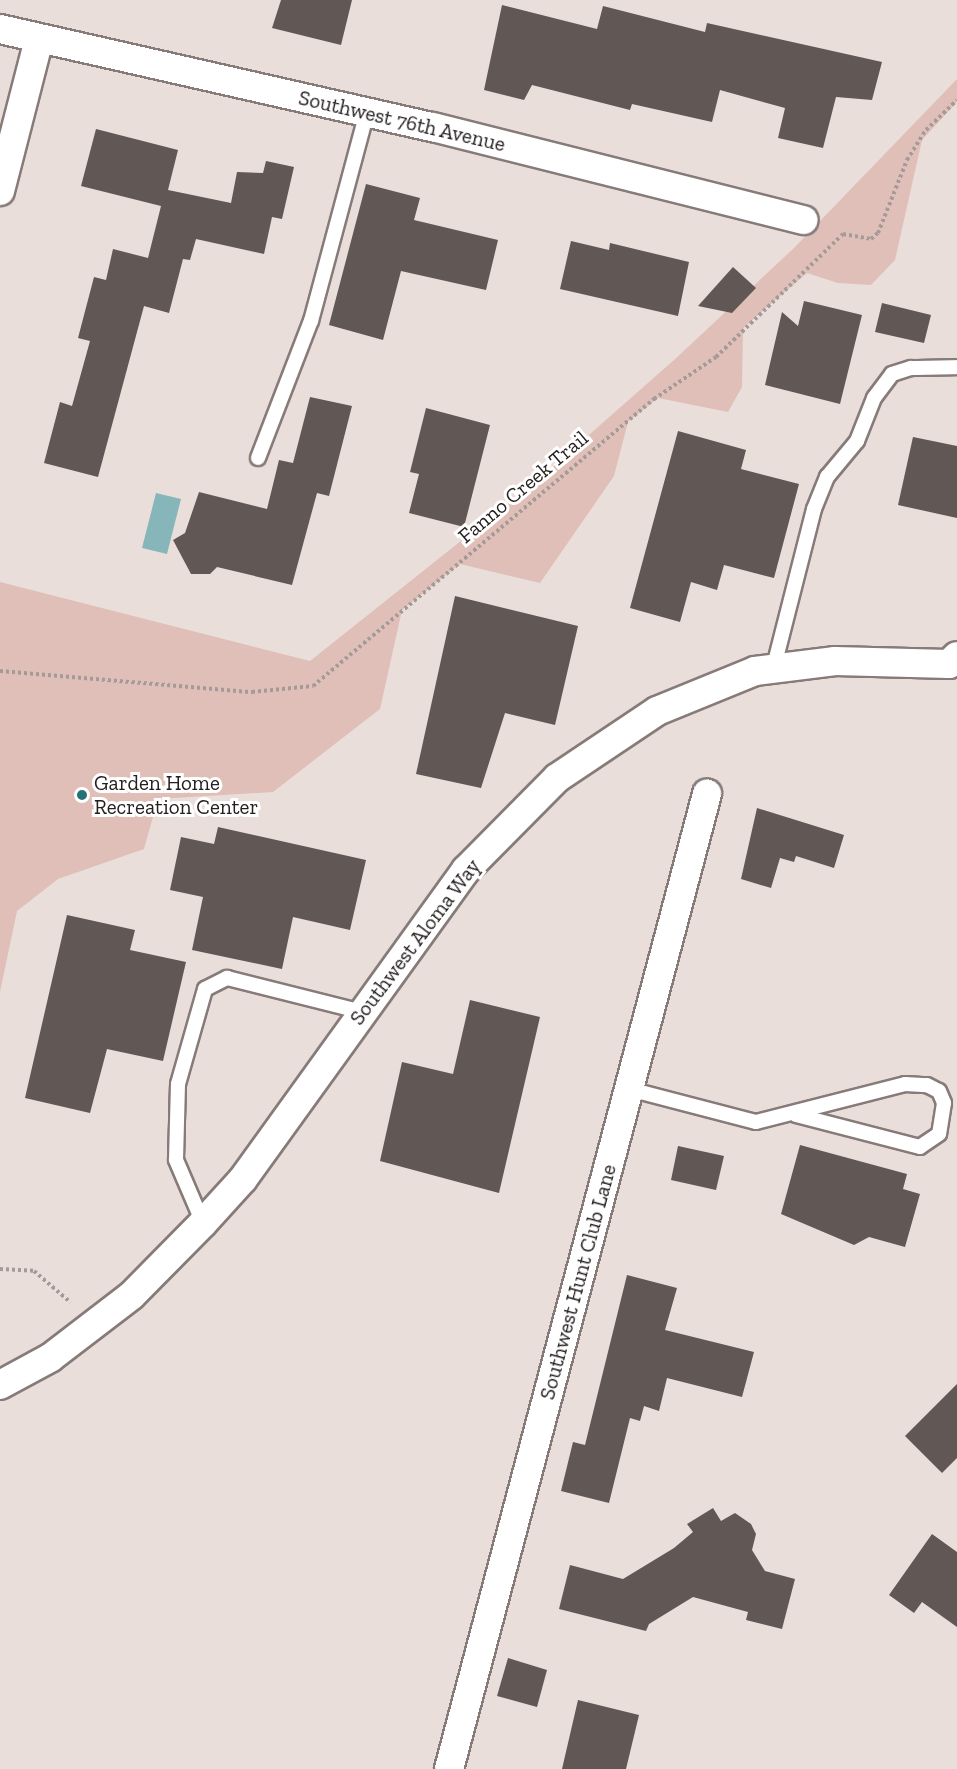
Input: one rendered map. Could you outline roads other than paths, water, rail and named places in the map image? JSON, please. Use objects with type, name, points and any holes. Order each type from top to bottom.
[{"type":"street","name":"Southwest 76th Avenue","points":[[0,29],[366,112],[803,220]]},
{"type":"street","points":[[0,191],[39,39]]},
{"type":"street","name":"Southwest Aloma Way","points":[[0,1385],[83,1333],[132,1295],[203,1223],[243,1179],[466,870],[557,778],[657,711],[774,666],[954,665]]},
{"type":"street","name":"Southwest Hunt Club Lane","points":[[449,1769],[706,794]]},
{"type":"lane","points":[[258,458],[311,321],[366,112]]},
{"type":"lane","points":[[774,666],[814,509],[827,477],[857,441],[874,398],[892,374],[911,368],[957,367]]},
{"type":"lane","points":[[203,1223],[176,1160],[178,1084],[205,989],[227,978],[362,1012]]},
{"type":"lane","points":[[629,1089],[744,1122],[796,1115],[905,1084],[927,1085],[939,1091],[944,1103],[939,1134],[920,1147],[796,1115]]},
{"type":"water","points":[[156,493],[181,499],[167,554],[142,548]]},
{"type":"place","name":"Garden Home Recreation Center","points":[[82,795]]}]
